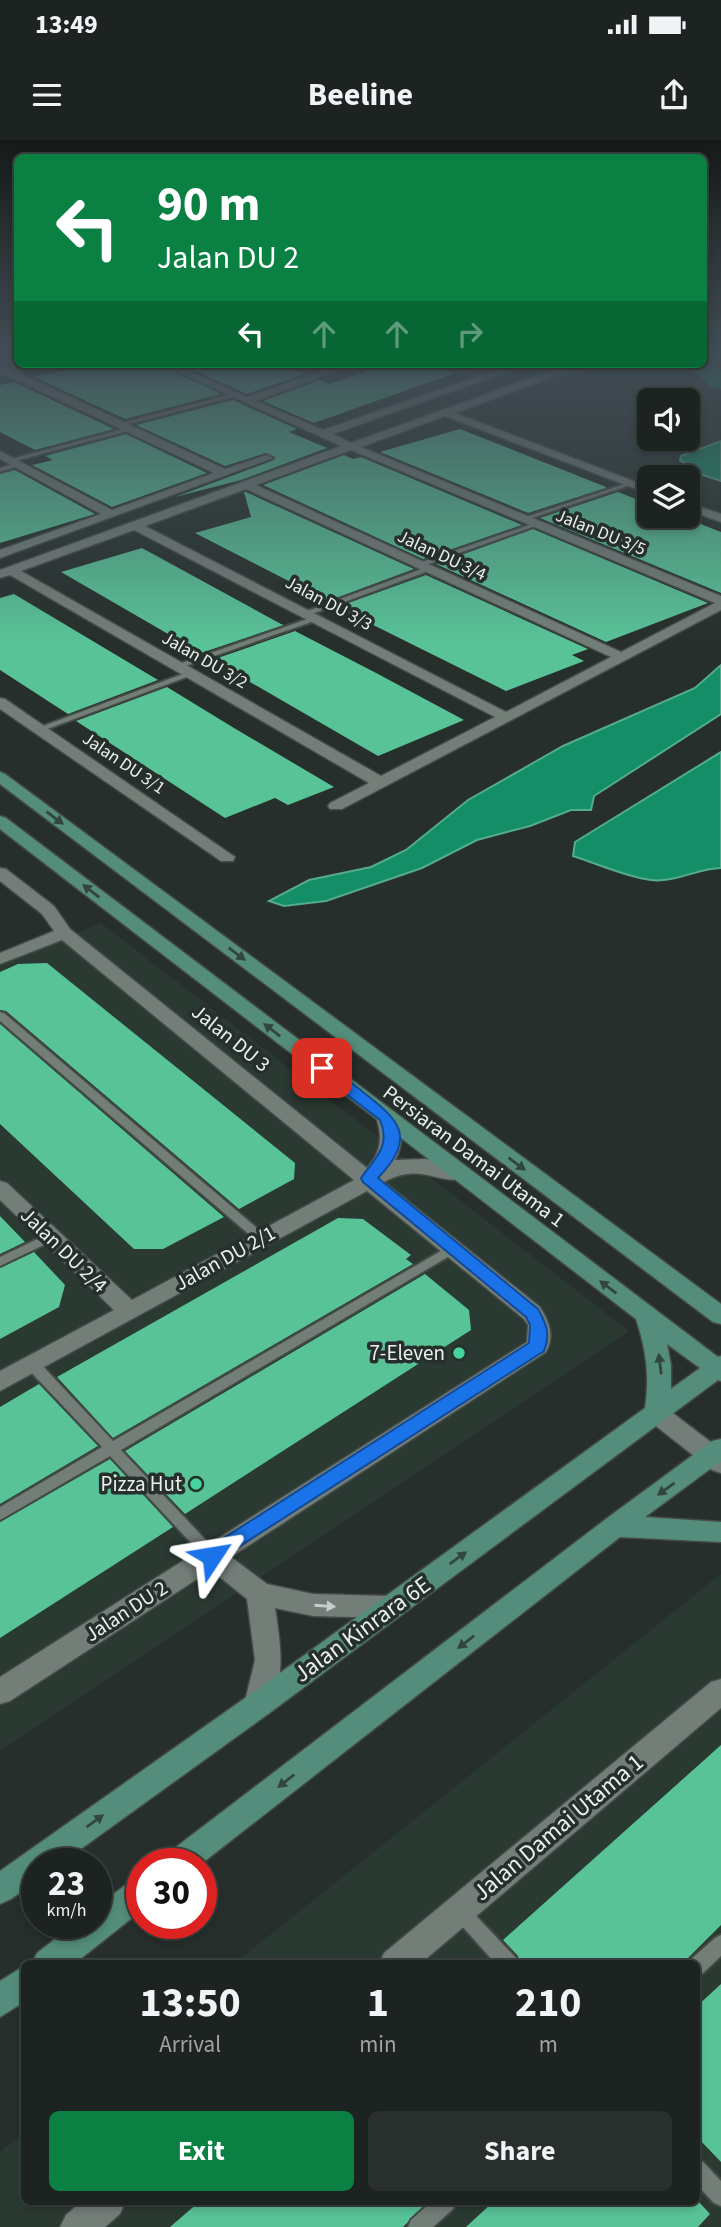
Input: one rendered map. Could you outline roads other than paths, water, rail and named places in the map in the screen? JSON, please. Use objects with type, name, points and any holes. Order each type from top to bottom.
[{"type":"street","points":[[175,450],[223,473]]},
{"type":"street","points":[[5,572],[343,450]]},
{"type":"street","name":"Jalan DU 3/5","points":[[360,450],[721,603]]},
{"type":"street","points":[[543,450],[637,487]]},
{"type":"street","points":[[0,554],[267,458]]},
{"type":"street","points":[[10,459],[111,514]]},
{"type":"street","name":"Jalan DU 3/4","points":[[247,485],[622,657]]},
{"type":"street","points":[[700,510],[721,518]]},
{"type":"street","name":"Jalan DU 3/3","points":[[134,525],[505,717]]},
{"type":"street","name":"Jalan DU 3/2","points":[[5,572],[177,666],[380,783]]},
{"type":"street","points":[[336,806],[721,603]]},
{"type":"street","name":"Jalan DU 3/1","points":[[0,702],[227,857]]},
{"type":"street","name":"Persiaran Damai Utama 1","points":[[0,778],[721,1316]]},
{"type":"street","name":"Persiaran Damai Utama 1","points":[[0,821],[646,1317],[719,1369]]},
{"type":"street","name":"Jalan DU 3","points":[[0,873],[48,910],[64,933],[369,1178]]},
{"type":"street","points":[[0,959],[64,933]]},
{"type":"street","points":[[369,1178],[387,1159],[391,1148],[393,1138],[386,1117]]},
{"type":"street","name":"Jalan DU 2/1","points":[[0,1382],[369,1178],[396,1166],[426,1166],[459,1173]]},
{"type":"street","name":"Jalan DU 2","points":[[0,1692],[538,1346],[539,1325],[532,1313],[369,1178]]},
{"type":"street","name":"Jalan DU 2/4","points":[[0,1188],[129,1311]]},
{"type":"street","points":[[697,1298],[721,1300]]},
{"type":"street","points":[[199,1848],[615,1526],[718,1456],[656,1412],[662,1380],[658,1347],[646,1317]]},
{"type":"street","name":"Jalan Kinrara 6E","points":[[0,1889],[258,1705],[656,1412],[719,1369]]},
{"type":"street","points":[[615,1526],[721,1532]]},
{"type":"street","points":[[212,1556],[260,1594],[313,1605],[391,1607]]},
{"type":"street","points":[[258,1705],[269,1660],[260,1594]]},
{"type":"street","name":"Jalan Damai Utama 1","points":[[399,1960],[721,1691]]},
{"type":"street","points":[[53,1960],[126,1903]]},
{"type":"street","points":[[0,2001],[21,1984]]},
{"type":"street","points":[[78,2227],[104,2205]]},
{"type":"lane","points":[[0,470],[10,459],[41,450]]},
{"type":"lane","points":[[524,519],[630,484]]},
{"type":"lane","points":[[177,666],[537,524]]},
{"type":"lane","points":[[39,729],[191,674]]},
{"type":"lane","points":[[0,1015],[261,1238]]},
{"type":"lane","points":[[0,1262],[50,1237]]},
{"type":"lane","points":[[0,1514],[453,1248]]},
{"type":"lane","points":[[32,1364],[212,1556]]},
{"type":"lane","points":[[459,1909],[505,1960]]},
{"type":"lane","points":[[700,1963],[721,1944]]},
{"type":"lane","points":[[700,2173],[721,2196]]},
{"type":"lane","points":[[418,2227],[443,2205]]},
{"type":"place","name":"7-Eleven","points":[[459,1353]]},
{"type":"place","name":"Pizza Hut","points":[[196,1484]]}]
